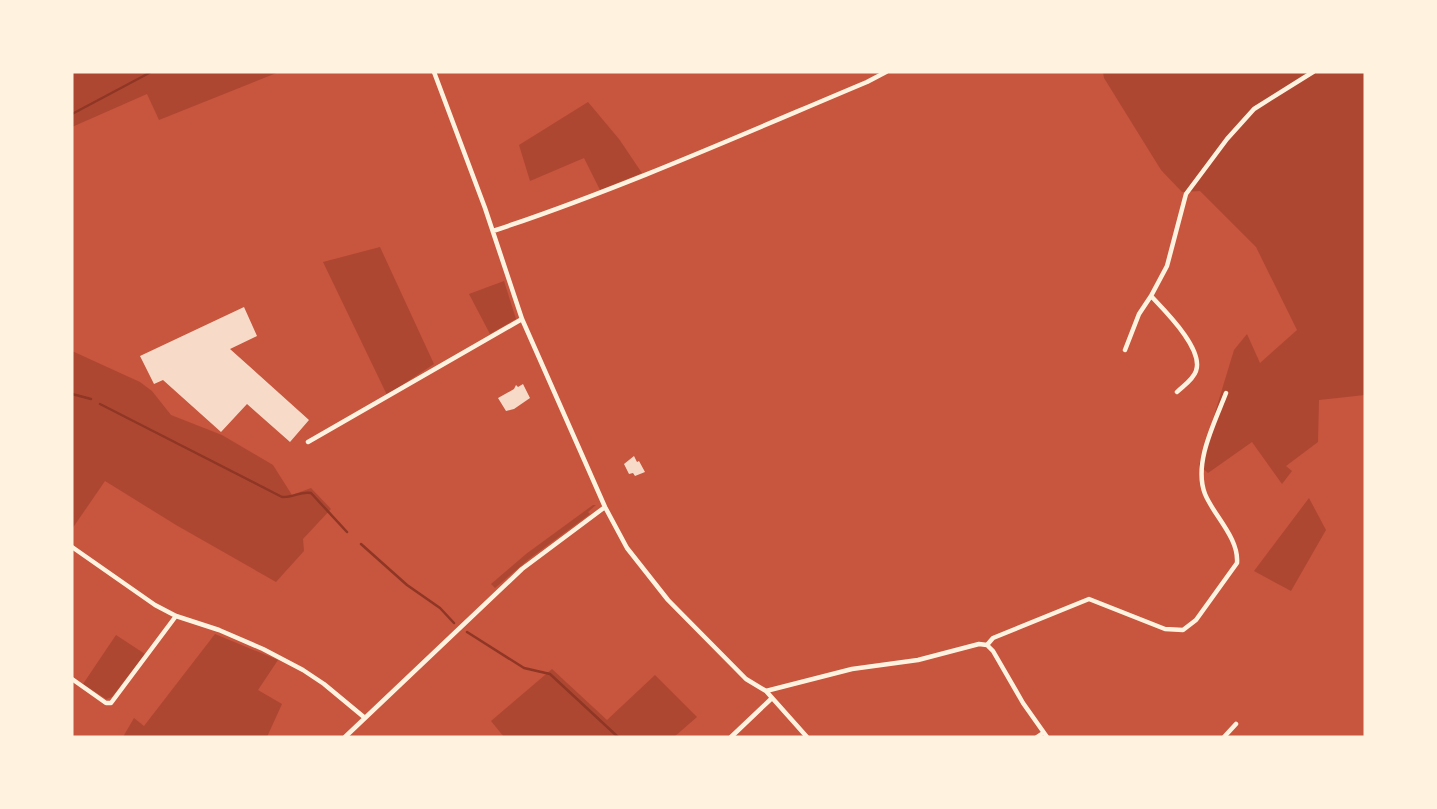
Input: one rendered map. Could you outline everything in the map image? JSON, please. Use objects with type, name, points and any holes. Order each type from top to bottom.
[{"type":"street","points":[[434,72],[493,231],[522,320],[604,507],[627,548],[668,600],[746,679],[766,691],[807,737]]},
{"type":"street","points":[[493,231],[546,214],[651,173],[886,72]]},
{"type":"street","points":[[1125,350],[1139,314],[1167,265],[1186,194],[1227,139],[1254,110],[1313,72]]},
{"type":"street","points":[[1151,296],[1182,329],[1191,346],[1197,367],[1195,375],[1177,392]]},
{"type":"street","points":[[308,442],[522,320]]},
{"type":"street","points":[[987,645],[993,638],[1089,599],[1165,629],[1184,630],[1196,620],[1237,563],[1234,545],[1205,493],[1202,475],[1203,462],[1226,393]]},
{"type":"street","points":[[345,737],[522,569],[604,507]]},
{"type":"street","points":[[72,547],[123,584],[176,616],[219,630],[303,670],[365,718]]},
{"type":"street","points":[[72,680],[106,703],[111,703],[176,616]]},
{"type":"street","points":[[766,691],[852,669],[919,660],[979,644],[987,645]]},
{"type":"street","points":[[987,645],[1045,735],[1037,737]]},
{"type":"street","points":[[731,737],[772,698]]},
{"type":"street","points":[[1224,737],[1236,724]]},
{"type":"shaded area","points":[[72,72],[279,72],[159,120],[147,94],[72,127]]},
{"type":"shaded area","points":[[1103,72],[1365,72],[1365,395],[1319,400],[1318,442],[1286,466],[1292,471],[1282,484],[1252,442],[1208,473],[1199,465],[1234,350],[1247,334],[1260,363],[1297,330],[1256,247],[1200,191],[1182,192],[1161,170],[1104,78]]},
{"type":"shaded area","points":[[588,102],[619,139],[642,173],[600,190],[584,158],[530,181],[519,145]]},
{"type":"shaded area","points":[[380,247],[434,364],[387,395],[323,262]]},
{"type":"shaded area","points":[[504,281],[516,319],[490,334],[469,294]]},
{"type":"shaded area","points":[[72,351],[140,382],[152,391],[171,415],[222,435],[273,465],[292,495],[311,488],[331,509],[303,539],[304,551],[276,582],[105,481],[72,529]]},
{"type":"shaded area","points":[[1309,498],[1326,530],[1291,591],[1254,571]]},
{"type":"shaded area","points":[[596,505],[588,512],[590,514],[495,588],[491,584],[526,554]]},
{"type":"shaded area","points":[[215,634],[278,660],[258,690],[282,704],[267,737],[123,737],[134,718],[144,726]]},
{"type":"shaded area","points":[[116,635],[145,654],[112,697],[106,699],[83,684]]},
{"type":"shaded area","points":[[552,669],[607,720],[655,675],[697,717],[674,737],[504,737],[491,721]]},
{"type":"building","points":[[244,307],[257,336],[230,349],[309,420],[290,442],[247,404],[221,432],[163,380],[154,384],[140,356]]},
{"type":"building","points":[[523,384],[530,398],[506,411],[498,398],[516,385],[518,387]]},
{"type":"building","points":[[634,456],[645,472],[635,476],[633,473],[629,474],[624,464]]},
{"type":"waterway","points":[[72,114],[151,72]]},
{"type":"waterway","points":[[72,394],[91,399]]},
{"type":"waterway","points":[[100,404],[282,497],[311,493],[347,532]]},
{"type":"waterway","points":[[361,544],[407,585],[440,608],[454,623]]},
{"type":"waterway","points":[[467,632],[524,668],[550,674],[618,737]]}]
